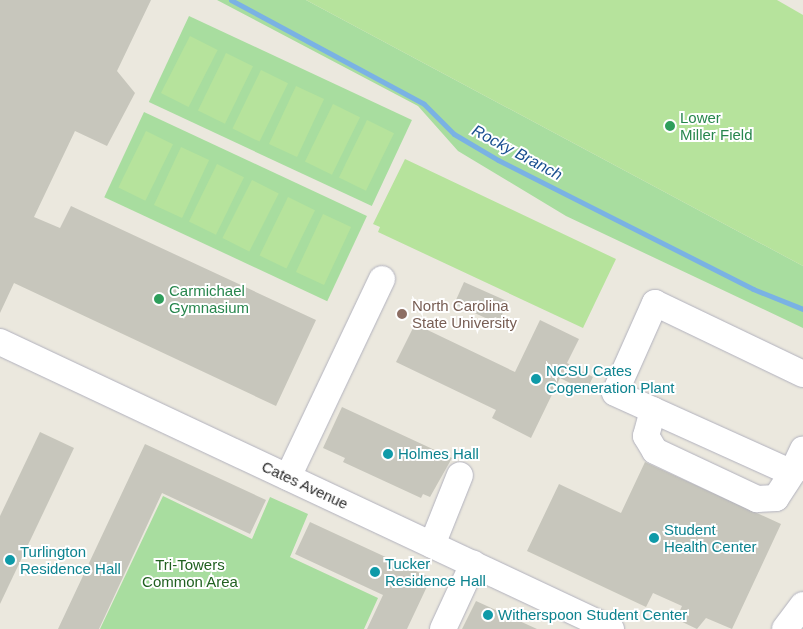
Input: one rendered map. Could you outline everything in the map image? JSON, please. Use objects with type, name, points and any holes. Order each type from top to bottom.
[{"type":"street","points":[[288,477],[382,279]]},
{"type":"street","points":[[792,472],[615,393],[655,303],[803,374]]},
{"type":"street","name":"Cates Avenue","points":[[0,342],[611,629]]},
{"type":"street","points":[[653,410],[646,436],[655,451],[758,499],[776,498],[803,449]]},
{"type":"street","points":[[432,545],[460,475]]},
{"type":"street","points":[[443,629],[473,564]]},
{"type":"street","points":[[785,629],[803,605]]},
{"type":"green space","points":[[217,0],[306,0],[803,266],[803,328],[566,216],[458,151],[418,106]]},
{"type":"green space","name":"Lower Miller Field","points":[[306,0],[777,0],[803,15],[803,266]]},
{"type":"green space","points":[[189,16],[412,120],[372,206],[149,102]]},
{"type":"green space","points":[[190,36],[218,50],[189,107],[161,93]]},
{"type":"green space","points":[[226,53],[253,66],[225,124],[198,111]]},
{"type":"green space","points":[[261,70],[288,83],[259,142],[233,128]]},
{"type":"green space","points":[[296,86],[324,99],[297,157],[269,144]]},
{"type":"green space","points":[[333,104],[360,117],[332,175],[305,162]]},
{"type":"green space","points":[[144,112],[367,216],[327,301],[104,197]]},
{"type":"green space","points":[[367,120],[394,133],[366,191],[339,178]]},
{"type":"green space","points":[[146,131],[173,144],[145,201],[118,188]]},
{"type":"green space","points":[[181,147],[209,160],[182,218],[154,205]]},
{"type":"green space","points":[[405,159],[616,259],[583,328],[378,232],[380,227],[373,224]]},
{"type":"green space","points":[[217,164],[244,177],[216,235],[189,222]]},
{"type":"green space","points":[[252,180],[279,194],[249,252],[222,238]]},
{"type":"green space","points":[[288,197],[315,210],[286,269],[260,255]]},
{"type":"green space","points":[[323,214],[351,227],[324,285],[296,272]]},
{"type":"green space","name":"Tri-Towers Common Area","points":[[163,496],[252,539],[270,497],[308,514],[290,557],[378,598],[364,629],[100,629]]},
{"type":"building","points":[[0,0],[151,0],[117,71],[135,93],[107,146],[75,131],[34,217],[60,228],[71,206],[316,320],[276,406],[14,283],[0,313]]},
{"type":"building","points":[[464,282],[508,302],[498,323],[454,304]]},
{"type":"building","points":[[540,320],[579,339],[567,363],[593,377],[586,391],[560,378],[531,438],[492,418],[496,410],[396,362],[415,324],[515,372]]},
{"type":"building","name":"Holmes Hall","points":[[342,407],[452,458],[430,497],[423,494],[421,498],[343,462],[345,458],[323,448]]},
{"type":"building","name":"Turlington Residence Hall","points":[[40,432],[74,448],[0,604],[0,516]]},
{"type":"building","points":[[145,444],[266,500],[250,534],[162,493],[99,629],[58,629]]},
{"type":"building","name":"Student Health Center","points":[[645,462],[781,524],[732,629],[706,618],[697,629],[676,619],[682,606],[653,593],[646,607],[527,551],[559,484],[621,513]]},
{"type":"building","name":"Tucker Residence Hall","points":[[310,522],[431,578],[407,629],[367,629],[383,595],[295,554]]},
{"type":"building","name":"Witherspoon Student Center","points":[[476,601],[537,629],[462,629]]},
{"type":"waterway","name":"Rocky Branch","points":[[231,0],[424,104],[454,134],[498,160],[753,289],[803,309]]},
{"type":"place","name":"Lower Miller Field","points":[[670,126]]},
{"type":"place","name":"Carmichael Gymnasium","points":[[159,299]]},
{"type":"place","name":"North Carolina State University","points":[[402,314]]},
{"type":"place","name":"NCSU Cates Cogeneration Plant","points":[[536,379]]},
{"type":"place","name":"Holmes Hall","points":[[388,454]]},
{"type":"place","name":"Student Health Center","points":[[654,538]]},
{"type":"place","name":"Turlington Residence Hall","points":[[10,560]]},
{"type":"place","name":"Tucker Residence Hall","points":[[375,572]]},
{"type":"place","name":"Witherspoon Student Center","points":[[488,615]]}]
